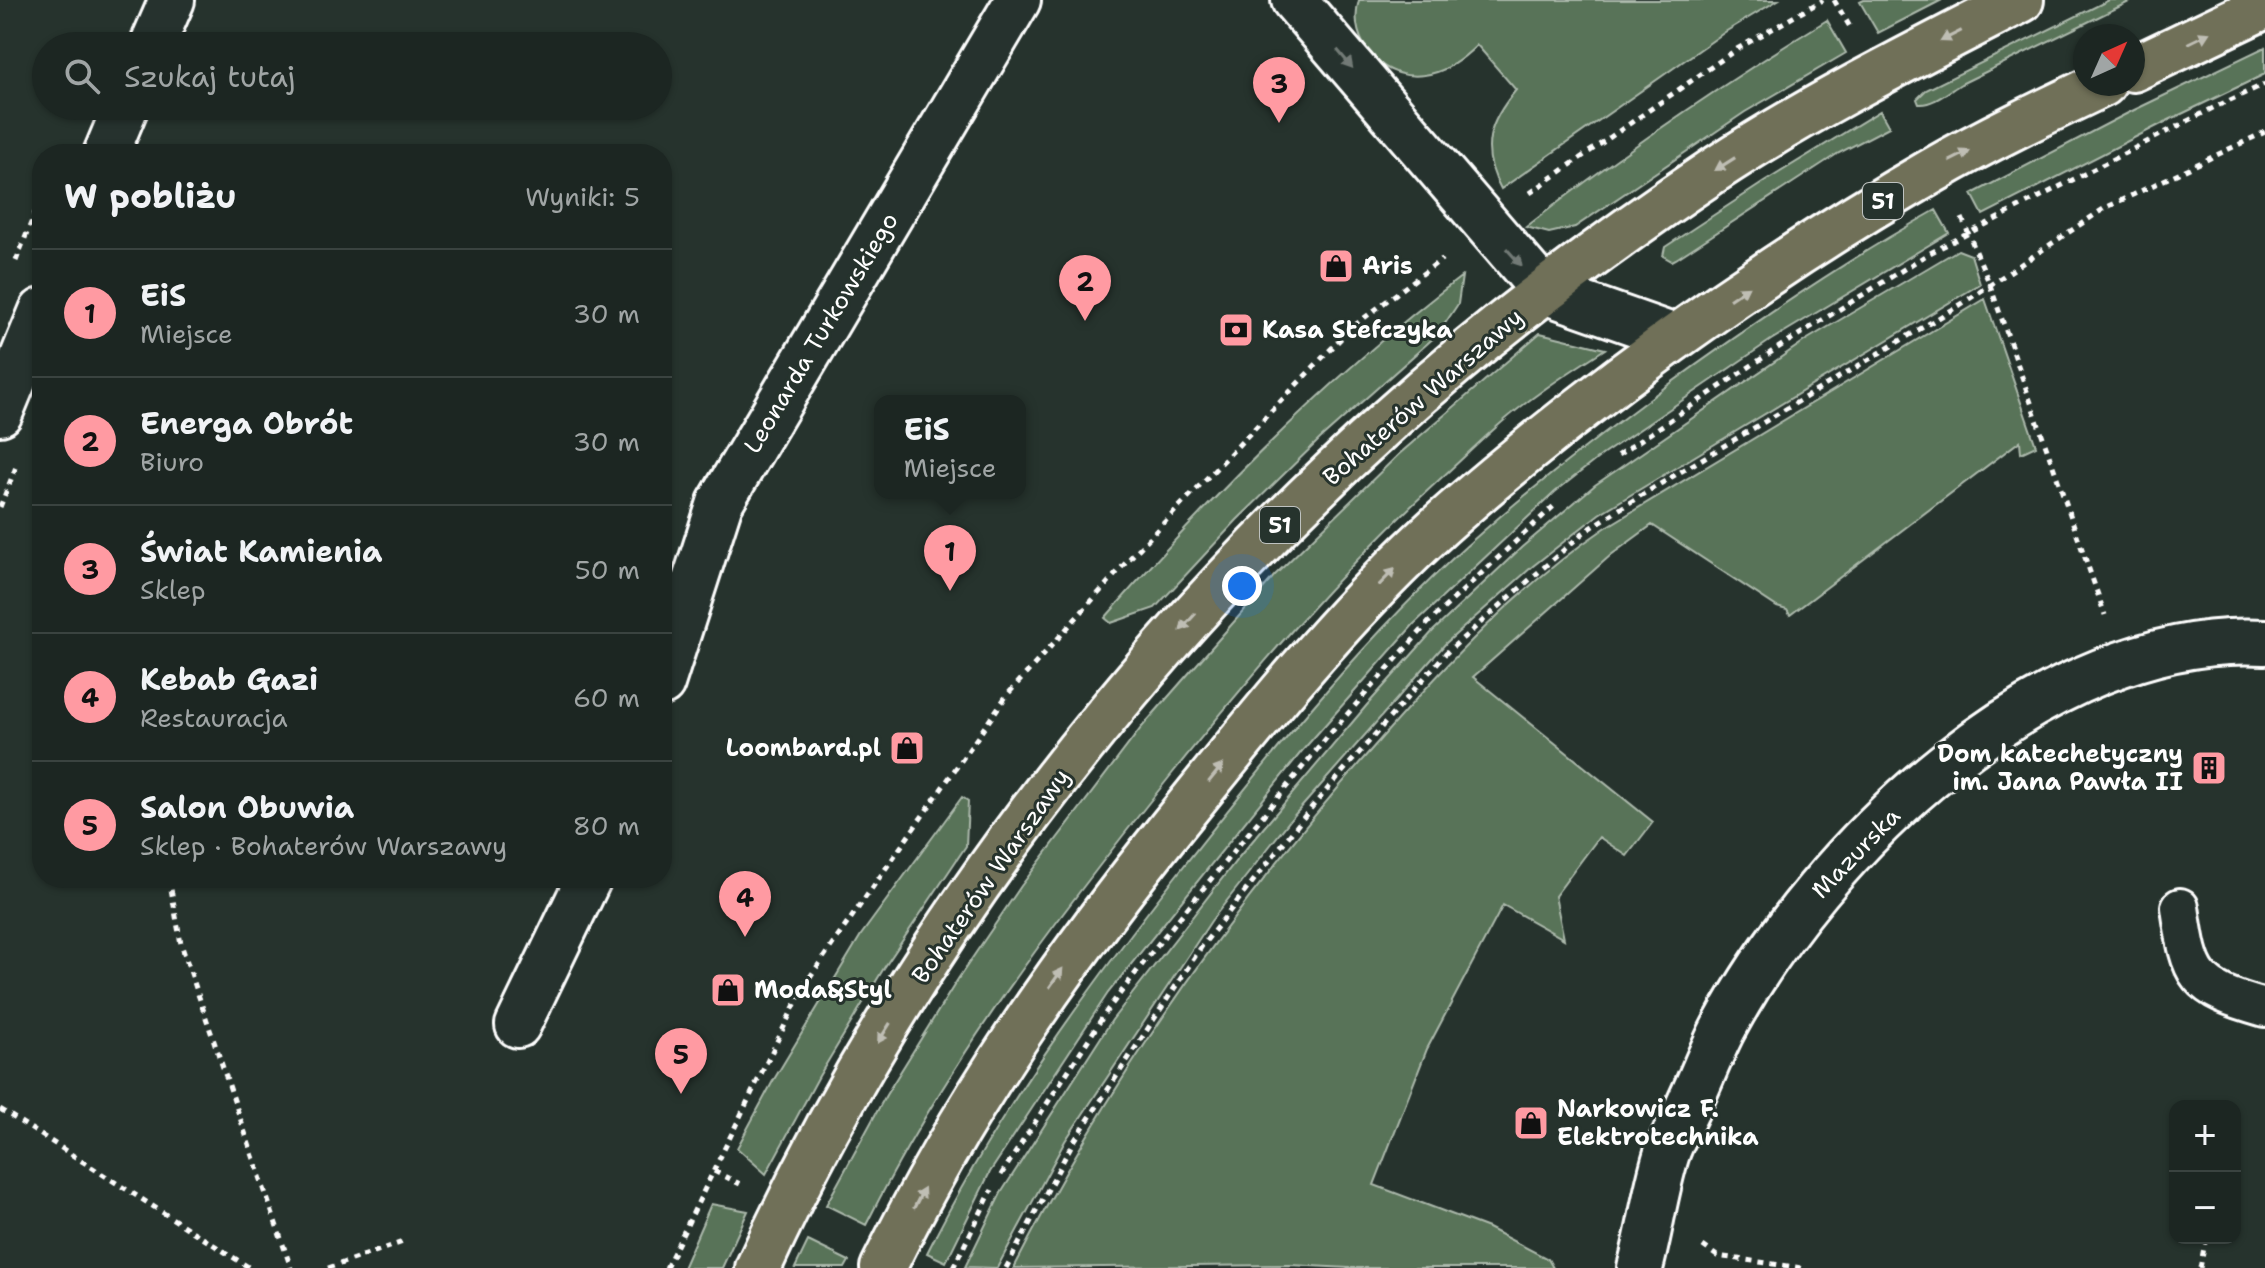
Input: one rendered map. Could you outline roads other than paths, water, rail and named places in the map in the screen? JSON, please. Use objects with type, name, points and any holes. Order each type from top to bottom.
[{"type":"main road","name":"Bohaterów Warszawy","points":[[758,1268],[786,1207],[866,1061],[958,914],[1025,821],[1118,702],[1193,616],[1276,529],[1389,419],[1544,291],[1720,167],[1878,73],[2021,0]]},
{"type":"main road","points":[[2145,63],[2265,6]]},
{"type":"main road","name":"51","points":[[883,1268],[931,1173],[997,1064],[1060,972],[1128,881],[1309,662],[1425,539],[1496,476],[1675,337],[1791,258],[1934,169],[2079,96]]},
{"type":"street","points":[[158,32],[172,0]]},
{"type":"street","name":"Leonarda Turkowskiego","points":[[672,652],[720,503],[1018,0]]},
{"type":"street","points":[[1294,0],[1544,291],[1675,337]]},
{"type":"street","points":[[110,144],[120,120]]},
{"type":"street","points":[[0,413],[32,335]]},
{"type":"street","name":"Mazurska","points":[[1646,1267],[1667,1155],[1723,1029],[1787,926],[1862,842],[1926,780],[1977,740],[2032,704],[2122,664],[2193,645],[2265,642]]},
{"type":"street","points":[[518,1025],[584,888]]},
{"type":"lane","points":[[2180,907],[2186,951],[2196,973],[2218,993],[2265,1008]]},
{"type":"place","name":"Świat Kamienia","points":[[1279,123]]},
{"type":"place","name":"Aris","points":[[1336,266]]},
{"type":"place","name":"Energa Obrót","points":[[1085,321]]},
{"type":"place","name":"Kasa Stefczyka","points":[[1236,330]]},
{"type":"place","name":"EiS","points":[[950,591]]},
{"type":"place","name":"Loombard.pl","points":[[907,748]]},
{"type":"place","name":"Dom katechetyczny im. Jana Pawła II","points":[[2209,768]]},
{"type":"place","name":"Kebab Gazi","points":[[745,937]]},
{"type":"place","name":"Moda&Styl","points":[[728,990]]},
{"type":"place","name":"Salon Obuwia","points":[[681,1094]]},
{"type":"place","name":"Narkowicz F. Elektrotechnika","points":[[1531,1123]]}]
